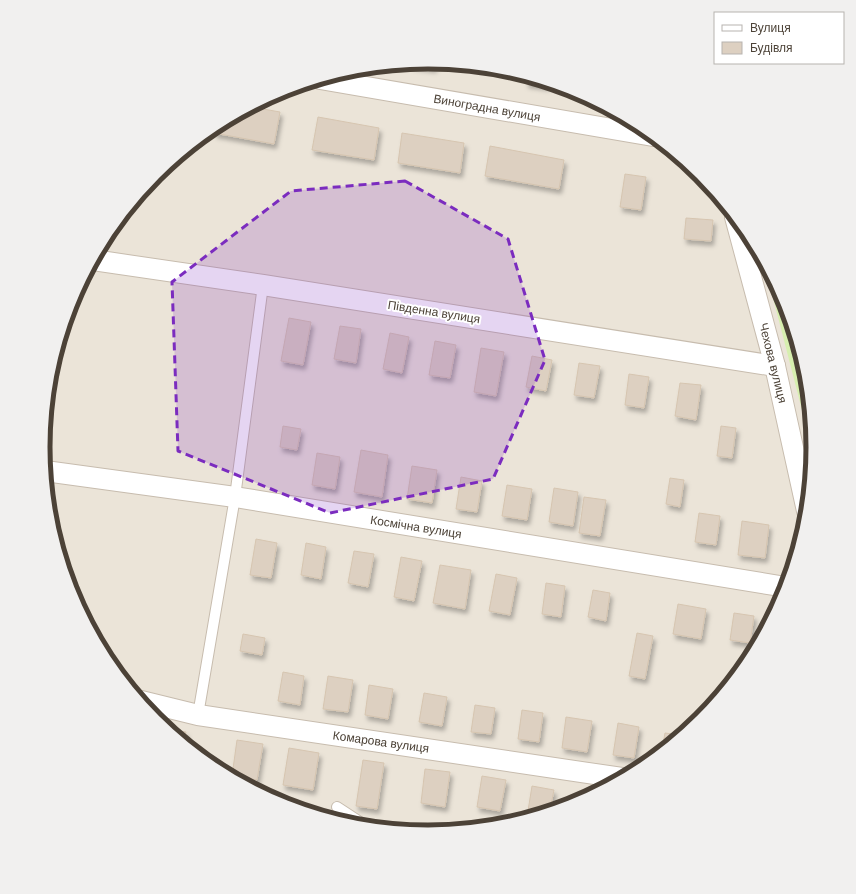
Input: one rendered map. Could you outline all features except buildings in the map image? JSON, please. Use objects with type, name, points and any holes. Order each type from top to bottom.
[{"type":"street","name":"Виноградна вулиця","points":[[331,82],[639,134]]},
{"type":"street","name":"Чехова вулиця","points":[[739,233],[775,366],[803,494]]},
{"type":"street","name":"Південна вулиця","points":[[99,261],[263,285],[775,366]]},
{"type":"street","name":"Космічна вулиця","points":[[51,472],[235,497],[779,586]]},
{"type":"street","name":"Комарова вулиця","points":[[151,703],[198,714],[612,777]]},
{"type":"lane","points":[[198,714],[235,497],[263,285]]},
{"type":"lane","points":[[337,807],[354,818]]},
{"type":"highlighted area","points":[[405,181],[508,239],[545,360],[493,479],[330,513],[178,451],[172,282],[291,191]]},
{"type":"shaded area","points":[[428,69],[453,70],[502,76],[526,82],[550,89],[595,108],[638,133],[659,148],[695,180],[721,208],[741,236],[760,268],[776,302],[789,337],[798,374],[804,411],[806,448],[804,486],[798,522],[789,557],[776,594],[764,620],[742,657],[728,677],[695,714],[677,731],[658,747],[617,774],[595,786],[550,805],[502,818],[477,822],[428,825],[403,824],[354,818],[330,812],[306,805],[261,786],[218,761],[198,747],[161,714],[144,696],[128,677],[101,636],[89,614],[70,569],[57,521],[53,496],[50,447],[51,422],[57,373],[63,349],[70,325],[89,280],[114,237],[128,217],[161,180],[179,163],[198,147],[239,120],[261,108],[306,89],[354,76],[379,72]]},
{"type":"green space","points":[[770,287],[786,325],[793,349],[803,398],[804,409],[802,410]]}]
